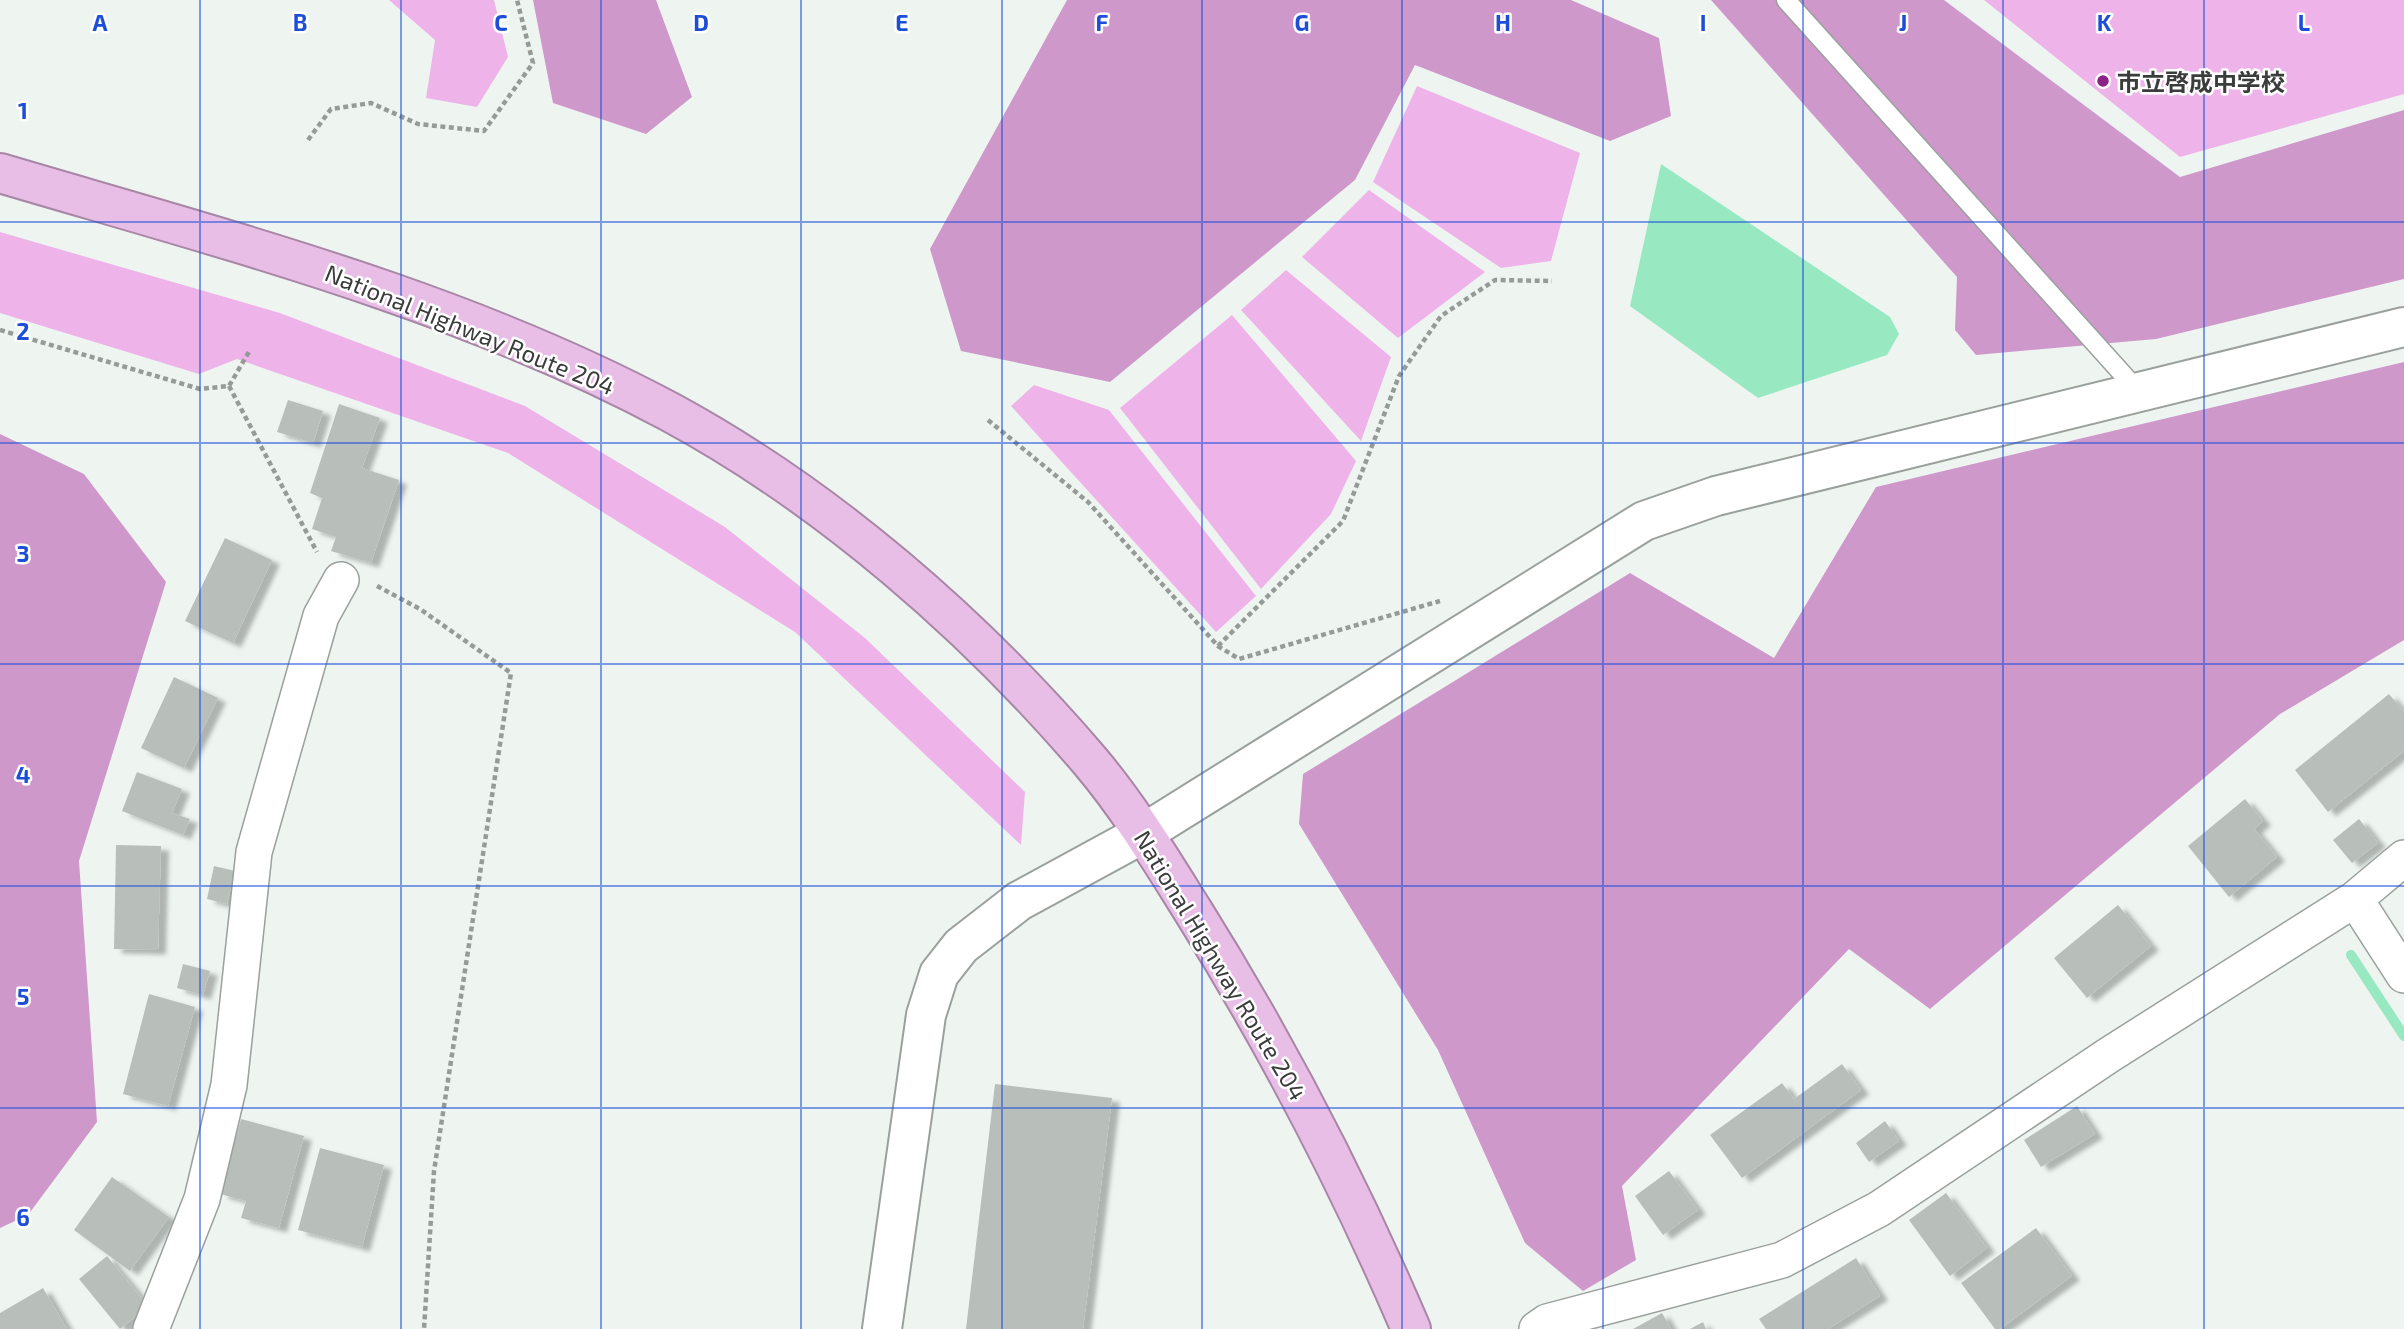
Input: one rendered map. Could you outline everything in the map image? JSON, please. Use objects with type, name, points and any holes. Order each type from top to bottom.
[{"type":"highway","name":"National Highway Route 204","points":[[0,173],[362,284],[559,359],[671,412],[767,471],[859,537],[946,614],[1023,688],[1091,763],[1144,833],[1219,951],[1334,1158],[1412,1329]]},
{"type":"street","points":[[882,1329],[926,1016],[939,974],[961,946],[1019,901],[1144,833],[1644,521],[1704,500],[2404,327]]},
{"type":"street","points":[[151,1329],[202,1199],[229,1086],[254,852],[321,616],[341,580]]},
{"type":"street","points":[[1537,1329],[1548,1322],[1782,1260],[1867,1215],[2109,1055],[2355,899],[2404,858]]},
{"type":"street","points":[[2355,899],[2404,975]]},
{"type":"lane","points":[[1786,0],[2138,391]]},
{"type":"path","points":[[308,140],[331,108],[370,103],[418,124],[484,131],[533,63],[517,0]]},
{"type":"path","points":[[1218,646],[1343,521],[1399,376],[1441,316],[1495,280],[1552,282]]},
{"type":"path","points":[[0,330],[200,389],[229,386]]},
{"type":"path","points":[[229,386],[250,350]]},
{"type":"path","points":[[229,386],[313,548],[341,580],[365,579],[420,609],[511,673],[434,1171],[424,1329]]},
{"type":"path","points":[[988,420],[1088,502],[1218,646],[1238,659],[1449,598],[1483,621]]},
{"type":"shaded area","points":[[389,0],[494,0],[508,57],[477,107],[426,98],[435,40]]},
{"type":"shaded area","points":[[533,0],[656,0],[692,97],[646,134],[553,103]]},
{"type":"shaded area","points":[[1067,0],[1571,0],[1659,38],[1671,116],[1610,141],[1415,65],[1355,180],[1110,382],[961,351],[930,249]]},
{"type":"shaded area","name":"市立啓成中学校","points":[[1711,0],[1944,0],[2180,177],[2404,110],[2404,279],[2156,339],[1976,355],[1955,330],[1957,277]]},
{"type":"shaded area","points":[[1984,0],[2404,0],[2404,94],[2180,157]]},
{"type":"shaded area","points":[[1417,86],[1580,153],[1551,261],[1501,268],[1373,182]]},
{"type":"shaded area","points":[[1661,164],[1890,317],[1899,334],[1887,355],[1758,398],[1630,306]]},
{"type":"shaded area","points":[[1369,190],[1485,272],[1398,338],[1302,257]]},
{"type":"shaded area","points":[[0,232],[280,313],[525,406],[725,527],[865,638],[1025,792],[1021,845],[795,632],[508,453],[237,359],[199,374],[0,313]]},
{"type":"shaded area","points":[[1286,270],[1391,357],[1361,441],[1241,310]]},
{"type":"shaded area","points":[[1232,315],[1356,461],[1331,514],[1261,589],[1120,408]]},
{"type":"shaded area","points":[[2404,362],[2404,640],[2280,714],[1930,1009],[1849,949],[1622,1186],[1636,1260],[1583,1291],[1525,1243],[1438,1050],[1299,824],[1303,774],[1630,573],[1774,658],[1876,487]]},
{"type":"shaded area","points":[[1034,385],[1109,410],[1256,596],[1216,632],[1011,406]]},
{"type":"shaded area","points":[[0,434],[84,474],[166,582],[79,861],[97,1122],[28,1215],[0,1228]]},
{"type":"building","points":[[288,400],[323,411],[313,443],[277,432]]},
{"type":"building","points":[[339,404],[380,418],[362,468],[399,480],[371,563],[331,551],[336,537],[312,529],[322,498],[310,493]]},
{"type":"building","points":[[225,538],[272,560],[233,643],[185,621]]},
{"type":"building","points":[[174,677],[218,698],[184,768],[141,748]]},
{"type":"building","points":[[2389,694],[2404,712],[2404,751],[2328,812],[2295,770]]},
{"type":"building","points":[[137,772],[182,789],[172,813],[190,819],[183,835],[122,811]]},
{"type":"building","points":[[2245,799],[2263,821],[2254,829],[2277,857],[2229,897],[2188,846]]},
{"type":"building","points":[[2359,819],[2378,843],[2352,863],[2333,840]]},
{"type":"building","points":[[116,845],[161,846],[158,950],[114,949]]},
{"type":"building","points":[[214,866],[235,871],[227,904],[207,899]]},
{"type":"building","points":[[2118,905],[2151,946],[2087,998],[2054,958]]},
{"type":"building","points":[[183,964],[210,971],[203,995],[177,988]]},
{"type":"building","points":[[149,994],[195,1007],[168,1106],[123,1094]]},
{"type":"building","points":[[1842,1064],[1861,1090],[1742,1178],[1710,1135],[1782,1083],[1794,1099]]},
{"type":"building","points":[[995,1084],[1112,1098],[1083,1329],[966,1329]]},
{"type":"building","points":[[2077,1106],[2095,1134],[2041,1167],[2024,1140]]},
{"type":"building","points":[[241,1119],[304,1136],[279,1228],[241,1218],[246,1201],[220,1194]]},
{"type":"building","points":[[1885,1121],[1899,1141],[1869,1162],[1856,1143]]},
{"type":"building","points":[[320,1148],[384,1165],[362,1247],[298,1230]]},
{"type":"building","points":[[1669,1171],[1698,1210],[1663,1235],[1635,1196]]},
{"type":"building","points":[[112,1177],[169,1217],[130,1271],[74,1230]]},
{"type":"building","points":[[1946,1193],[1987,1248],[1950,1276],[1909,1220]]},
{"type":"building","points":[[2036,1228],[2072,1276],[2000,1329],[1995,1329],[1961,1283]]},
{"type":"building","points":[[107,1256],[148,1306],[120,1329],[79,1279]]},
{"type":"building","points":[[1856,1258],[1880,1296],[1828,1329],[1766,1329],[1759,1319]]},
{"type":"building","points":[[43,1288],[67,1329],[0,1329],[0,1313]]},
{"type":"building","points":[[1662,1313],[1671,1329],[1633,1329]]},
{"type":"building","points":[[1703,1322],[1706,1329],[1690,1329]]},
{"type":"waterway","points":[[2351,955],[2404,1036]]},
{"type":"place","name":"市立啓成中学校","points":[[2103,81]]}]
